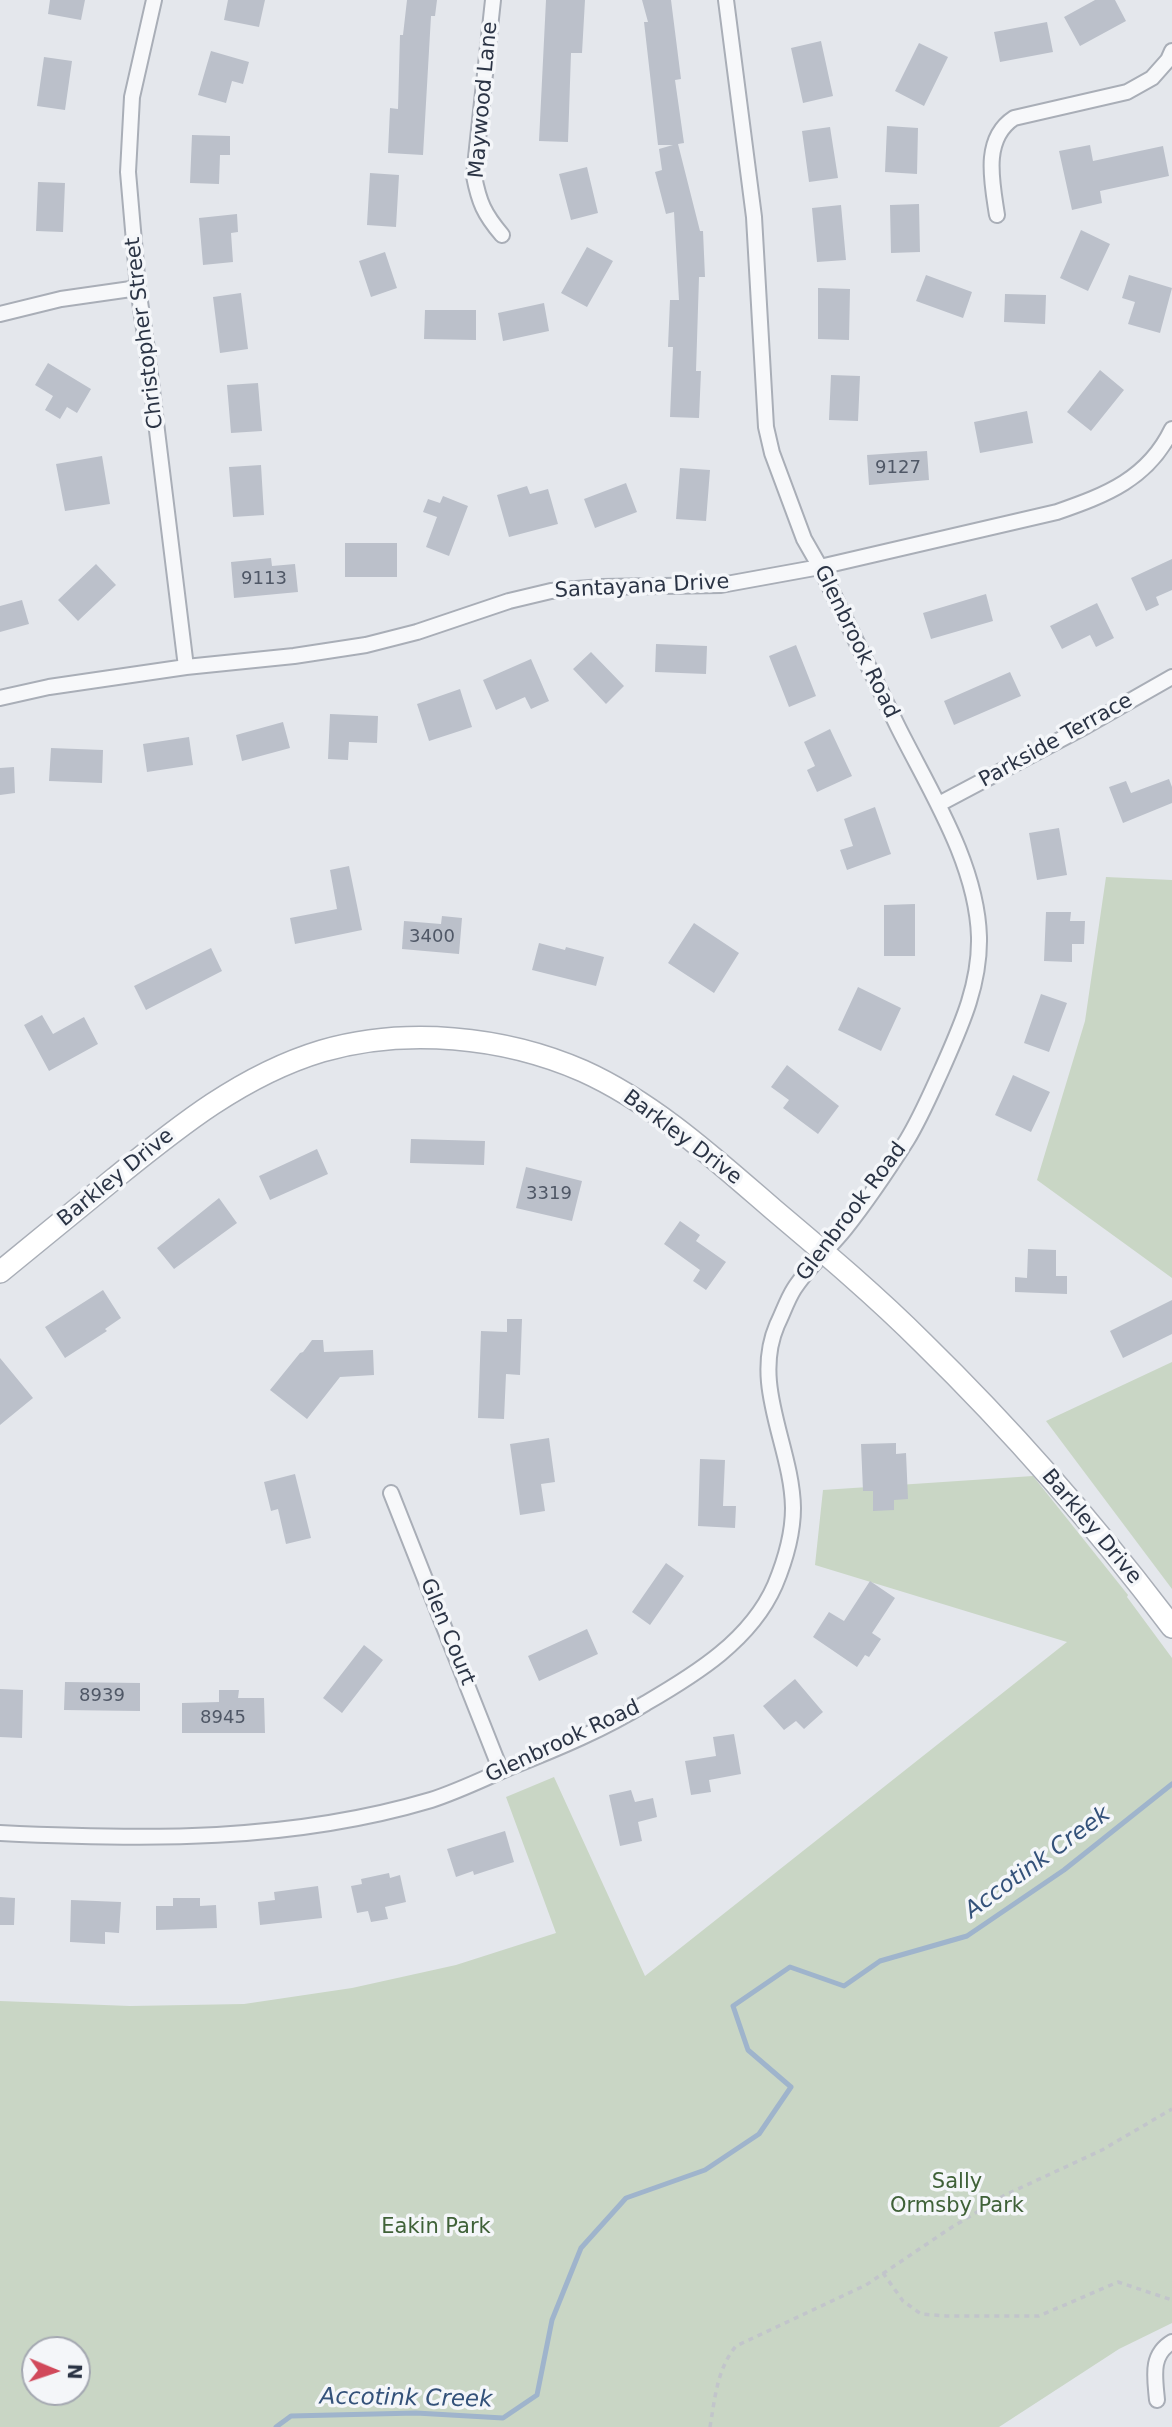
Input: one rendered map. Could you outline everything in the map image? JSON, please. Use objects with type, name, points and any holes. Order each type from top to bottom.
[{"type":"street","name":"Christopher Street","points":[[154,0],[135,75],[128,172],[138,288],[186,667]]},
{"type":"street","name":"Maywood Lane","points":[[493,0],[474,176],[478,199],[486,218],[502,234]]},
{"type":"street","name":"Glenbrook Road","points":[[0,1833],[173,1838],[278,1832],[379,1814],[433,1799],[573,1742],[681,1683],[731,1644],[763,1607],[773,1589],[784,1560],[793,1510],[787,1464],[768,1387],[769,1351],[774,1332],[793,1290],[845,1228],[908,1138],[964,1020],[972,996],[978,946],[976,914],[970,886],[950,829],[804,539],[772,453],[766,427],[754,217],[726,0]]},
{"type":"street","points":[[997,215],[992,183],[993,146],[1004,124],[1014,118],[1135,89],[1152,78],[1172,51]]},
{"type":"street","points":[[0,314],[61,299],[138,288]]},
{"type":"street","name":"Santayana Drive","points":[[0,698],[49,687],[186,667],[294,656],[366,645],[417,632],[509,601],[551,591],[602,587],[721,585],[820,567],[1056,512],[1089,501],[1128,482],[1139,473],[1159,452],[1172,429]]},
{"type":"street","name":"Parkside Terrace","points":[[939,804],[1172,677]]},
{"type":"street","name":"Barkley Drive","points":[[0,1272],[203,1110],[243,1085],[283,1065],[323,1051],[361,1043],[420,1038],[479,1042],[534,1053],[594,1077],[626,1094],[675,1127],[824,1253],[922,1341],[1009,1431],[1113,1549],[1172,1626]]},
{"type":"street","name":"Glen Court","points":[[391,1493],[502,1771]]},
{"type":"street","points":[[1157,2400],[1156,2361],[1172,2342]]},
{"type":"path","points":[[710,2427],[719,2375],[725,2359],[736,2346],[848,2295],[1005,2195],[1102,2150],[1172,2109]]},
{"type":"path","points":[[883,2273],[903,2301],[921,2314],[1039,2316],[1118,2282],[1172,2300]]},
{"type":"green space","points":[[1106,877],[1172,880],[1172,1278],[1037,1180],[1085,1021]]},
{"type":"green space","points":[[1172,1362],[1172,1589],[1046,1421]]},
{"type":"green space","points":[[1033,1476],[1128,1595],[1172,1658],[1172,2323],[1119,2349],[999,2427],[0,2427],[0,2001],[130,2006],[244,2004],[352,1988],[456,1965],[556,1933],[506,1797],[554,1777],[645,1976],[1067,1642],[815,1565],[823,1490]]},
{"type":"building","points":[[50,0],[85,0],[81,20],[48,14]]},
{"type":"building","points":[[228,0],[265,0],[259,27],[224,20]]},
{"type":"building","points":[[407,0],[437,0],[435,16],[431,16],[423,155],[388,153],[390,108],[398,109],[400,35],[403,35]]},
{"type":"building","points":[[546,0],[585,0],[582,53],[571,53],[568,142],[539,141]]},
{"type":"building","points":[[642,0],[671,0],[681,79],[675,80],[684,143],[678,144],[700,231],[703,231],[705,277],[699,277],[696,371],[701,371],[699,418],[670,417],[673,347],[668,347],[670,300],[679,300],[674,212],[666,214],[655,172],[662,170],[659,149],[673,145],[658,145],[644,22],[648,22]]},
{"type":"building","points":[[1095,0],[1115,0],[1126,21],[1080,46],[1064,17]]},
{"type":"building","points":[[1047,22],[1053,52],[1000,62],[994,32]]},
{"type":"building","points":[[821,41],[833,96],[803,103],[791,48]]},
{"type":"building","points":[[919,43],[948,57],[924,106],[895,91]]},
{"type":"building","points":[[211,51],[249,62],[243,84],[232,81],[226,103],[198,95]]},
{"type":"building","points":[[44,57],[72,61],[65,110],[37,106]]},
{"type":"building","points":[[887,126],[918,128],[917,174],[885,172]]},
{"type":"building","points":[[830,127],[838,178],[809,182],[802,131]]},
{"type":"building","points":[[192,135],[230,136],[230,155],[220,155],[219,184],[190,183]]},
{"type":"building","points":[[1090,145],[1093,161],[1163,146],[1169,176],[1100,191],[1102,203],[1072,210],[1059,151]]},
{"type":"building","points":[[587,167],[598,213],[571,220],[559,174]]},
{"type":"building","points":[[370,173],[399,175],[396,227],[367,225]]},
{"type":"building","points":[[38,182],[65,183],[63,232],[36,231]]},
{"type":"building","points":[[919,204],[920,252],[891,253],[890,205]]},
{"type":"building","points":[[841,205],[846,260],[817,262],[812,208]]},
{"type":"building","points":[[237,214],[238,232],[231,233],[233,262],[203,265],[199,218]]},
{"type":"building","points":[[1081,230],[1110,244],[1088,291],[1060,278]]},
{"type":"building","points":[[587,247],[613,261],[587,307],[561,293]]},
{"type":"building","points":[[385,252],[397,288],[371,297],[359,261]]},
{"type":"building","points":[[926,275],[972,292],[963,318],[916,301]]},
{"type":"building","points":[[1129,275],[1172,288],[1160,333],[1128,324],[1135,302],[1122,298]]},
{"type":"building","points":[[818,288],[850,289],[849,340],[818,339]]},
{"type":"building","points":[[241,293],[248,349],[220,353],[213,297]]},
{"type":"building","points":[[1005,294],[1046,295],[1045,324],[1004,322]]},
{"type":"building","points":[[544,303],[549,331],[503,341],[498,313]]},
{"type":"building","points":[[425,310],[476,310],[476,340],[424,339]]},
{"type":"building","points":[[48,363],[91,389],[77,413],[67,407],[60,419],[45,410],[53,396],[35,385]]},
{"type":"building","points":[[1100,370],[1124,390],[1091,431],[1067,412]]},
{"type":"building","points":[[831,375],[860,376],[858,421],[829,420]]},
{"type":"building","points":[[258,383],[262,431],[231,433],[227,385]]},
{"type":"building","points":[[1027,411],[1033,443],[980,453],[974,422]]},
{"type":"building","points":[[927,451],[929,480],[869,485],[867,455]]},
{"type":"building","points":[[102,456],[110,504],[65,511],[56,464]]},
{"type":"building","points":[[261,465],[264,515],[233,517],[229,467]]},
{"type":"building","points":[[680,468],[710,470],[706,521],[676,519]]},
{"type":"building","points":[[626,483],[637,512],[595,528],[584,499]]},
{"type":"building","points":[[527,486],[530,494],[548,489],[558,524],[509,537],[497,495]]},
{"type":"building","points":[[443,496],[468,506],[449,556],[426,547],[437,517],[423,512],[428,499],[440,503]]},
{"type":"building","points":[[345,543],[397,543],[397,577],[345,577]]},
{"type":"building","points":[[271,558],[272,566],[295,564],[298,592],[234,598],[231,562]]},
{"type":"building","points":[[1172,559],[1172,590],[1156,597],[1159,605],[1146,611],[1131,578]]},
{"type":"building","points":[[96,564],[116,585],[78,621],[58,600]]},
{"type":"building","points":[[986,594],[993,621],[931,639],[923,613]]},
{"type":"building","points":[[22,600],[29,624],[0,632],[0,606]]},
{"type":"building","points":[[1097,603],[1114,638],[1096,647],[1090,635],[1062,649],[1050,626]]},
{"type":"building","points":[[656,644],[707,646],[706,674],[655,672]]},
{"type":"building","points":[[796,645],[816,696],[789,707],[769,656]]},
{"type":"building","points":[[591,652],[624,686],[606,704],[573,669]]},
{"type":"building","points":[[531,659],[549,701],[531,709],[525,697],[496,710],[483,680]]},
{"type":"building","points":[[1010,672],[1021,696],[954,725],[944,701]]},
{"type":"building","points":[[460,689],[472,727],[429,741],[417,704]]},
{"type":"building","points":[[330,714],[378,716],[377,743],[349,742],[348,760],[328,759]]},
{"type":"building","points":[[283,722],[290,748],[242,761],[236,735]]},
{"type":"building","points":[[830,729],[852,776],[817,792],[807,770],[815,766],[804,742]]},
{"type":"building","points":[[189,737],[193,765],[147,772],[143,744]]},
{"type":"building","points":[[51,748],[103,750],[102,783],[49,781]]},
{"type":"building","points":[[14,767],[15,793],[0,795],[0,768]]},
{"type":"building","points":[[1169,779],[1172,803],[1123,823],[1109,787],[1126,781],[1131,793]]},
{"type":"building","points":[[875,807],[891,854],[847,870],[840,850],[853,846],[844,819]]},
{"type":"building","points":[[1059,828],[1067,875],[1037,880],[1029,833]]},
{"type":"building","points":[[349,866],[362,930],[295,944],[290,918],[337,909],[330,870]]},
{"type":"building","points":[[915,904],[915,956],[884,956],[884,905]]},
{"type":"building","points":[[1046,912],[1071,912],[1070,921],[1085,921],[1084,944],[1072,944],[1072,962],[1044,961]]},
{"type":"building","points":[[442,916],[462,918],[459,954],[402,949],[404,921],[441,924]]},
{"type":"building","points":[[694,923],[739,953],[714,993],[668,963]]},
{"type":"building","points":[[539,943],[604,957],[596,986],[532,970]]},
{"type":"building","points":[[211,948],[222,971],[146,1010],[134,986]]},
{"type":"building","points":[[858,987],[901,1008],[881,1051],[838,1030]]},
{"type":"building","points":[[1041,994],[1067,1003],[1049,1052],[1024,1043]]},
{"type":"building","points":[[42,1015],[53,1034],[84,1017],[98,1044],[49,1071],[24,1025]]},
{"type":"building","points":[[787,1065],[839,1106],[818,1134],[783,1108],[789,1100],[771,1087]]},
{"type":"building","points":[[1013,1075],[1050,1092],[1031,1132],[995,1115]]},
{"type":"building","points":[[411,1139],[485,1141],[484,1165],[410,1163]]},
{"type":"building","points":[[317,1149],[328,1174],[270,1200],[259,1176]]},
{"type":"building","points":[[526,1167],[582,1181],[572,1221],[516,1208]]},
{"type":"building","points":[[219,1198],[237,1223],[174,1269],[157,1248]]},
{"type":"building","points":[[680,1221],[700,1235],[696,1241],[726,1262],[706,1290],[693,1281],[700,1270],[664,1244]]},
{"type":"building","points":[[1028,1249],[1056,1250],[1056,1276],[1067,1276],[1067,1294],[1015,1292],[1015,1277],[1027,1278]]},
{"type":"building","points":[[103,1290],[121,1318],[105,1329],[107,1331],[65,1358],[45,1327]]},
{"type":"building","points":[[1172,1300],[1172,1334],[1123,1358],[1110,1331]]},
{"type":"building","points":[[507,1319],[522,1319],[520,1375],[506,1374],[504,1419],[478,1418],[481,1331],[507,1332]]},
{"type":"building","points":[[312,1340],[323,1340],[324,1352],[373,1350],[374,1375],[340,1377],[307,1419],[270,1390]]},
{"type":"building","points":[[0,1358],[33,1398],[0,1425]]},
{"type":"building","points":[[549,1438],[555,1482],[541,1484],[545,1511],[520,1515],[510,1444]]},
{"type":"building","points":[[896,1443],[896,1454],[906,1453],[908,1499],[894,1500],[894,1510],[873,1511],[873,1491],[863,1491],[861,1444]]},
{"type":"building","points":[[700,1459],[725,1460],[723,1506],[736,1506],[735,1528],[698,1526]]},
{"type":"building","points":[[295,1474],[311,1538],[286,1544],[278,1509],[271,1511],[264,1482]]},
{"type":"building","points":[[666,1563],[684,1576],[650,1625],[632,1612]]},
{"type":"building","points":[[870,1581],[895,1598],[872,1633],[881,1639],[869,1657],[865,1655],[857,1667],[813,1637],[829,1612],[844,1621]]},
{"type":"building","points":[[587,1629],[598,1654],[539,1681],[528,1656]]},
{"type":"building","points":[[364,1645],[383,1660],[342,1713],[323,1698]]},
{"type":"building","points":[[795,1679],[823,1712],[804,1729],[796,1721],[784,1730],[763,1706]]},
{"type":"building","points":[[65,1682],[140,1683],[140,1711],[64,1710]]},
{"type":"building","points":[[0,1689],[23,1690],[22,1738],[0,1737]]},
{"type":"building","points":[[219,1690],[239,1690],[238,1698],[264,1698],[265,1733],[182,1733],[182,1703],[219,1702]]},
{"type":"building","points":[[734,1734],[741,1774],[709,1780],[711,1792],[691,1795],[685,1761],[716,1756],[713,1737]]},
{"type":"building","points":[[631,1790],[635,1802],[653,1798],[657,1817],[638,1822],[642,1841],[620,1846],[609,1795]]},
{"type":"building","points":[[505,1831],[514,1862],[474,1875],[473,1871],[456,1877],[447,1849]]},
{"type":"building","points":[[389,1873],[390,1878],[400,1875],[406,1902],[385,1907],[388,1919],[371,1922],[368,1911],[357,1913],[351,1886],[362,1884],[361,1879]]},
{"type":"building","points":[[318,1886],[322,1918],[260,1925],[258,1902],[275,1900],[274,1892]]},
{"type":"building","points":[[0,1897],[15,1898],[14,1925],[0,1925]]},
{"type":"building","points":[[173,1898],[200,1898],[200,1906],[216,1905],[217,1928],[156,1930],[156,1906],[173,1906]]},
{"type":"building","points":[[71,1900],[121,1902],[119,1933],[105,1932],[105,1944],[70,1942]]},
{"type":"waterway","name":"Accotink Creek","points":[[276,2427],[291,2416],[416,2413],[503,2418],[537,2395],[552,2320],[581,2248],[626,2198],[705,2170],[759,2134],[791,2087],[748,2050],[733,2006],[790,1967],[844,1986],[880,1961],[967,1936],[1064,1870],[1172,1784]]},
{"type":"park label","name":"Sally Ormsby Park","points":[[957,2195]]},
{"type":"park label","name":"Eakin Park","points":[[436,2228]]}]
